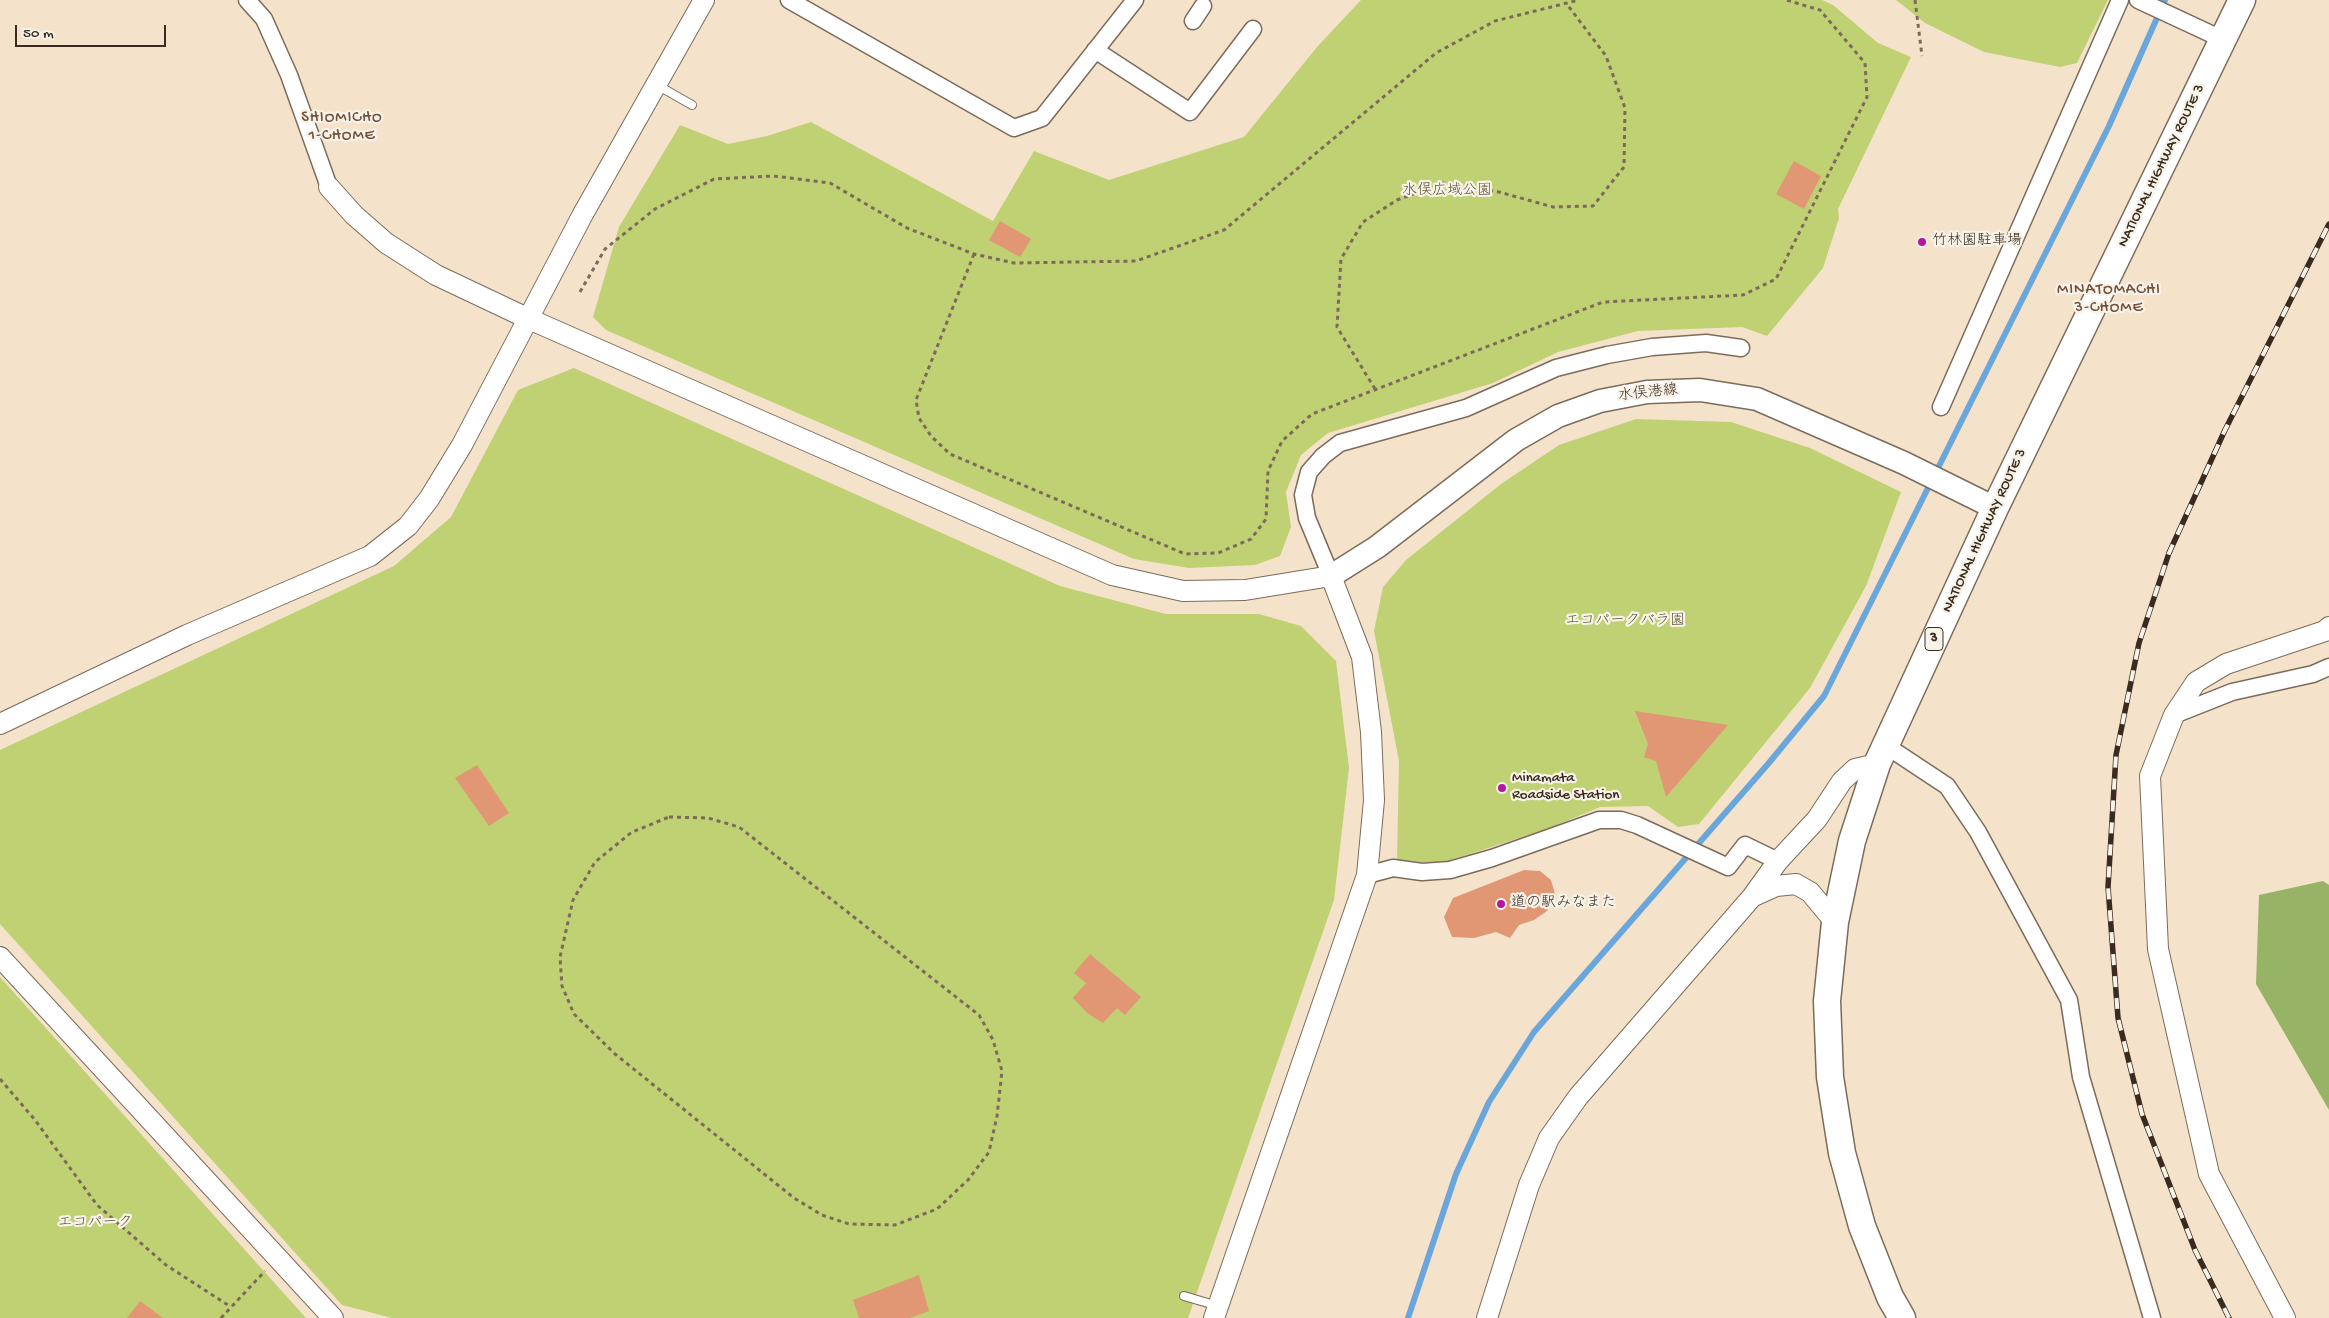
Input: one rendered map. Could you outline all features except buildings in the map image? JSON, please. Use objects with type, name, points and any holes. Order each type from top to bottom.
[{"type":"highway","name":"NATIONAL HIGHWAY ROUTE 3","points":[[1902,1318],[1890,1297],[1862,1226],[1842,1153],[1830,1077],[1827,1001],[1835,922],[1852,841],[1881,755],[1995,508],[2242,0]]},
{"type":"main road","name":"水俣港線","points":[[1331,576],[1377,547],[1516,440],[1558,416],[1600,401],[1647,392],[1700,390],[1758,399],[1904,463],[1995,508]]},
{"type":"street","points":[[247,0],[264,19],[290,74],[329,187],[354,215],[386,244],[436,275],[529,319],[1112,576],[1183,591],[1245,590],[1331,576]]},
{"type":"street","points":[[0,724],[188,635],[370,556],[408,526],[429,499],[462,445],[583,214],[704,0]]},
{"type":"street","points":[[793,1],[1014,128],[1042,118],[1135,0]]},
{"type":"street","points":[[1941,407],[2120,0]]},
{"type":"street","points":[[2138,0],[2224,40]]},
{"type":"street","points":[[1193,21],[1202,2]]},
{"type":"street","points":[[1095,50],[1190,112],[1253,29]]},
{"type":"street","points":[[1216,1312],[1367,875],[1374,800],[1371,732],[1362,657],[1307,518],[1303,494],[1308,472],[1323,456],[1340,443],[1466,408],[1556,368],[1607,354],[1652,347],[1706,343],[1741,348]]},
{"type":"street","points":[[2285,1318],[2209,1174],[2158,949],[2150,776],[2174,715],[2196,682],[2226,664],[2325,631],[2329,627]]},
{"type":"street","points":[[2174,715],[2232,692],[2313,674],[2329,667]]},
{"type":"street","points":[[1487,1318],[1528,1185],[1549,1138],[1578,1097],[1752,896],[1778,861],[1817,819],[1842,781],[1855,769],[1881,755],[1946,786],[1978,832],[2069,1000],[2081,1077],[2152,1318]]},
{"type":"street","points":[[1367,875],[1393,868],[1422,872],[1450,870],[1492,858],[1599,820],[1621,820],[1666,837],[1728,867],[1745,845],[1778,861]]},
{"type":"street","points":[[1752,896],[1776,886],[1796,884],[1810,892],[1835,922]]},
{"type":"street","points":[[0,956],[333,1318]]},
{"type":"lane","points":[[655,84],[692,105]]},
{"type":"lane","points":[[1184,1296],[1216,1312]]},
{"type":"path","points":[[580,292],[605,250],[655,208],[714,179],[772,176],[830,183],[906,228],[974,254],[1014,264],[1136,261],[1224,230],[1436,53],[1495,21],[1579,0]]},
{"type":"path","points":[[974,254],[916,400],[919,418],[931,436],[950,454],[1185,554],[1218,553],[1251,539],[1266,519],[1268,471],[1282,441],[1312,414],[1603,302],[1743,295],[1776,279],[1867,98],[1865,63],[1820,10],[1786,0]]},
{"type":"path","points":[[1915,0],[1922,56]]},
{"type":"path","points":[[1375,389],[1337,327],[1341,259],[1363,222],[1397,200],[1442,183],[1499,192],[1553,207],[1593,206],[1624,168],[1625,108],[1606,56],[1566,3]]},
{"type":"path","points":[[669,817],[708,818],[739,827],[979,1015],[993,1040],[1002,1071],[997,1116],[988,1152],[968,1180],[937,1209],[895,1225],[849,1224],[822,1215],[794,1198],[616,1054],[574,1014],[562,986],[560,957],[573,900],[595,862],[632,832],[669,817]]},
{"type":"path","points":[[0,1079],[35,1120],[97,1205],[166,1265],[231,1307]]},
{"type":"path","points":[[221,1318],[278,1258]]},
{"type":"green space","name":"水俣広域公園","points":[[1361,0],[1822,0],[1833,5],[1878,43],[1911,57],[1838,209],[1839,218],[1823,268],[1767,336],[1742,327],[1638,331],[1558,352],[1493,383],[1328,433],[1301,455],[1286,492],[1291,527],[1280,556],[1255,565],[1189,568],[1134,559],[606,330],[593,317],[619,227],[680,125],[728,144],[767,136],[811,122],[993,221],[1034,151],[1109,180],[1244,137],[1317,47]]},
{"type":"green space","points":[[1896,0],[2108,0],[2077,63],[2060,67],[1984,52],[1925,23]]},
{"type":"green space","points":[[574,368],[1060,586],[1166,614],[1259,614],[1301,626],[1336,661],[1349,768],[1334,900],[1188,1318],[392,1318],[342,1305],[0,924],[0,750],[394,566],[451,517],[518,390]]},
{"type":"green space","name":"エコパークバラ園","points":[[1636,419],[1731,422],[1810,448],[1901,492],[1866,586],[1810,688],[1699,824],[1678,827],[1648,806],[1600,807],[1550,828],[1442,863],[1397,861],[1399,761],[1374,631],[1383,587],[1406,560],[1501,484],[1559,445]]},
{"type":"green space","points":[[2323,881],[2329,885],[2329,1110],[2256,984],[2259,895]]},
{"type":"green space","name":"エコパーク","points":[[0,977],[306,1318],[0,1318]]},
{"type":"waterway","points":[[1408,1318],[1456,1174],[1489,1102],[1534,1032],[1768,764],[1824,696],[2109,126],[2165,0]]},
{"type":"railway","points":[[2229,1318],[2195,1250],[2142,1114],[2118,1018],[2108,887],[2116,755],[2139,643],[2169,553],[2225,430],[2329,224]]},
{"type":"place","name":"竹林園駐車場","points":[[1922,242]]},
{"type":"place","name":"Minamata Roadside Station","points":[[1502,788]]},
{"type":"place","name":"道の駅みなまた","points":[[1501,904]]},
{"type":"district","name":"SHIOMICHO 1-CHOME","points":[[342,128]]},
{"type":"district","name":"MINATOMACHI 3-CHOME","points":[[2109,300]]}]
